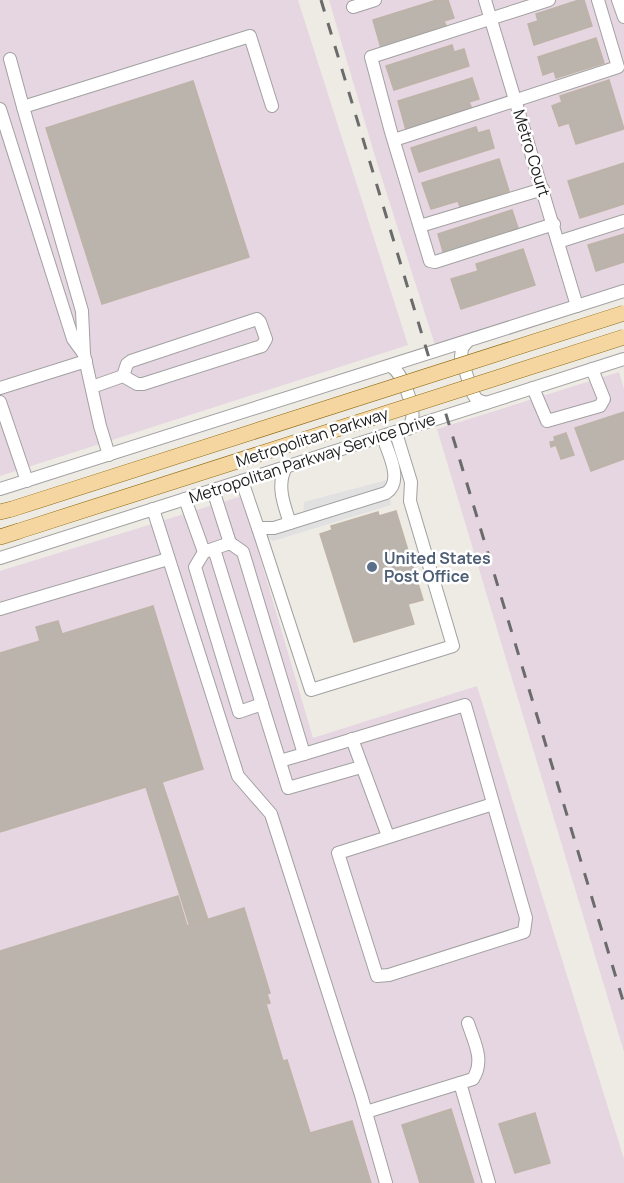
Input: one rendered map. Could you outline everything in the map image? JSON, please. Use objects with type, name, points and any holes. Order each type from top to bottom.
[{"type":"main road","name":"Metropolitan Parkway","points":[[6,510],[624,313]]},
{"type":"main road","name":"Metropolitan Parkway","points":[[0,537],[624,337]]},
{"type":"street","points":[[353,7],[375,0]]},
{"type":"street","name":"Metro Court","points":[[485,0],[577,306]]},
{"type":"street","points":[[549,0],[371,57],[430,261],[435,262],[554,224]]},
{"type":"street","points":[[394,140],[618,67],[598,0]]},
{"type":"street","points":[[618,0],[624,17]]},
{"type":"street","points":[[23,107],[250,36],[272,106]]},
{"type":"street","points":[[10,59],[82,311],[85,358],[109,455]]},
{"type":"street","points":[[0,109],[73,339],[85,358]]},
{"type":"street","points":[[420,226],[543,189]]},
{"type":"street","points":[[33,212],[52,207]]},
{"type":"street","points":[[558,242],[624,221]]},
{"type":"street","points":[[0,489],[624,291]]},
{"type":"street","points":[[92,387],[123,376],[137,384],[143,384],[262,346],[266,339],[260,322],[256,319],[131,361],[127,364],[123,376]]},
{"type":"street","points":[[467,342],[462,348],[461,357],[472,392],[477,400],[486,403]]},
{"type":"street","points":[[0,388],[85,358]]},
{"type":"street","name":"Metropolitan Parkway Service Drive","points":[[0,558],[624,359]]},
{"type":"street","points":[[242,481],[310,690],[453,646],[410,501],[411,482],[402,431],[412,420],[412,412],[402,377],[396,369],[390,366]]},
{"type":"street","points":[[533,388],[544,419],[547,421],[600,406],[604,399],[592,369]]},
{"type":"street","points":[[0,402],[27,481]]},
{"type":"street","points":[[258,528],[274,528],[386,493],[394,485],[395,477],[383,437]]},
{"type":"street","points":[[286,467],[281,483],[291,523]]},
{"type":"street","points":[[394,485],[411,491]]},
{"type":"street","points":[[213,490],[230,543],[243,552],[304,754]]},
{"type":"street","points":[[185,499],[209,551],[262,704],[288,788],[361,766]]},
{"type":"street","points":[[153,509],[238,776],[271,814],[366,1112],[386,1183]]},
{"type":"street","points":[[230,543],[209,551],[195,567],[239,711],[262,704]]},
{"type":"street","points":[[0,609],[168,559]]},
{"type":"street","points":[[280,761],[465,705],[526,918],[524,932],[389,975],[377,976],[338,853],[493,804]]},
{"type":"street","points":[[352,739],[388,836]]},
{"type":"street","points":[[366,1112],[473,1078],[479,1070],[479,1058],[468,1023]]},
{"type":"street","points":[[460,1083],[489,1183]]},
{"type":"shaded area","points":[[0,0],[298,0],[408,345],[0,476]]},
{"type":"shaded area","points":[[329,0],[624,0],[624,285],[435,345],[377,163]]},
{"type":"shaded area","points":[[619,372],[624,389],[624,1052],[437,429]]},
{"type":"shaded area","points":[[387,480],[391,505],[273,541],[265,536],[266,527],[303,516],[304,502]]},
{"type":"shaded area","points":[[242,496],[313,738],[477,686],[624,1159],[624,1183],[0,1183],[0,571]]},
{"type":"building","points":[[437,0],[448,0],[454,18],[444,21],[447,28],[381,48],[373,20]]},
{"type":"building","points":[[584,0],[592,26],[534,45],[528,24],[538,21],[536,14]]},
{"type":"building","points":[[596,38],[604,63],[556,78],[554,71],[543,75],[538,57]]},
{"type":"building","points":[[452,45],[454,52],[464,49],[469,66],[394,90],[386,66]]},
{"type":"building","points":[[472,78],[479,99],[469,102],[472,109],[406,130],[398,101]]},
{"type":"building","points":[[609,80],[624,129],[576,144],[569,123],[559,126],[552,106],[562,102],[560,96]]},
{"type":"building","points":[[193,81],[249,257],[102,304],[46,128]]},
{"type":"building","points":[[476,127],[478,133],[489,130],[494,148],[419,172],[411,148]]},
{"type":"building","points":[[499,159],[509,191],[460,207],[458,201],[431,209],[422,183]]},
{"type":"building","points":[[624,163],[624,204],[580,218],[568,181]]},
{"type":"building","points":[[512,210],[519,231],[444,255],[438,234]]},
{"type":"building","points":[[624,234],[624,262],[596,271],[588,245]]},
{"type":"building","points":[[523,249],[535,285],[461,309],[451,279],[478,271],[476,264]]},
{"type":"building","points":[[624,412],[624,459],[591,471],[575,428]]},
{"type":"building","points":[[566,433],[574,455],[561,459],[556,445],[551,447],[550,442],[555,441],[554,437]]},
{"type":"building","name":"United States Post Office","points":[[396,511],[423,600],[408,604],[414,624],[354,642],[320,534],[332,530],[331,526],[378,512],[379,516]]},
{"type":"building","points":[[153,606],[203,769],[162,782],[215,941],[196,946],[146,787],[0,832],[0,653],[40,641],[36,627],[58,621],[62,634]]},
{"type":"building","points":[[178,896],[187,926],[244,908],[270,993],[267,994],[270,1003],[266,1004],[283,1061],[287,1060],[310,1133],[352,1121],[371,1183],[0,1183],[0,951]]},
{"type":"building","points":[[451,1109],[474,1183],[420,1183],[402,1125]]},
{"type":"building","points":[[535,1113],[550,1163],[515,1173],[499,1124]]},
{"type":"railway","points":[[321,0],[624,1004]]},
{"type":"place","name":"United States Post Office","points":[[372,567]]}]
